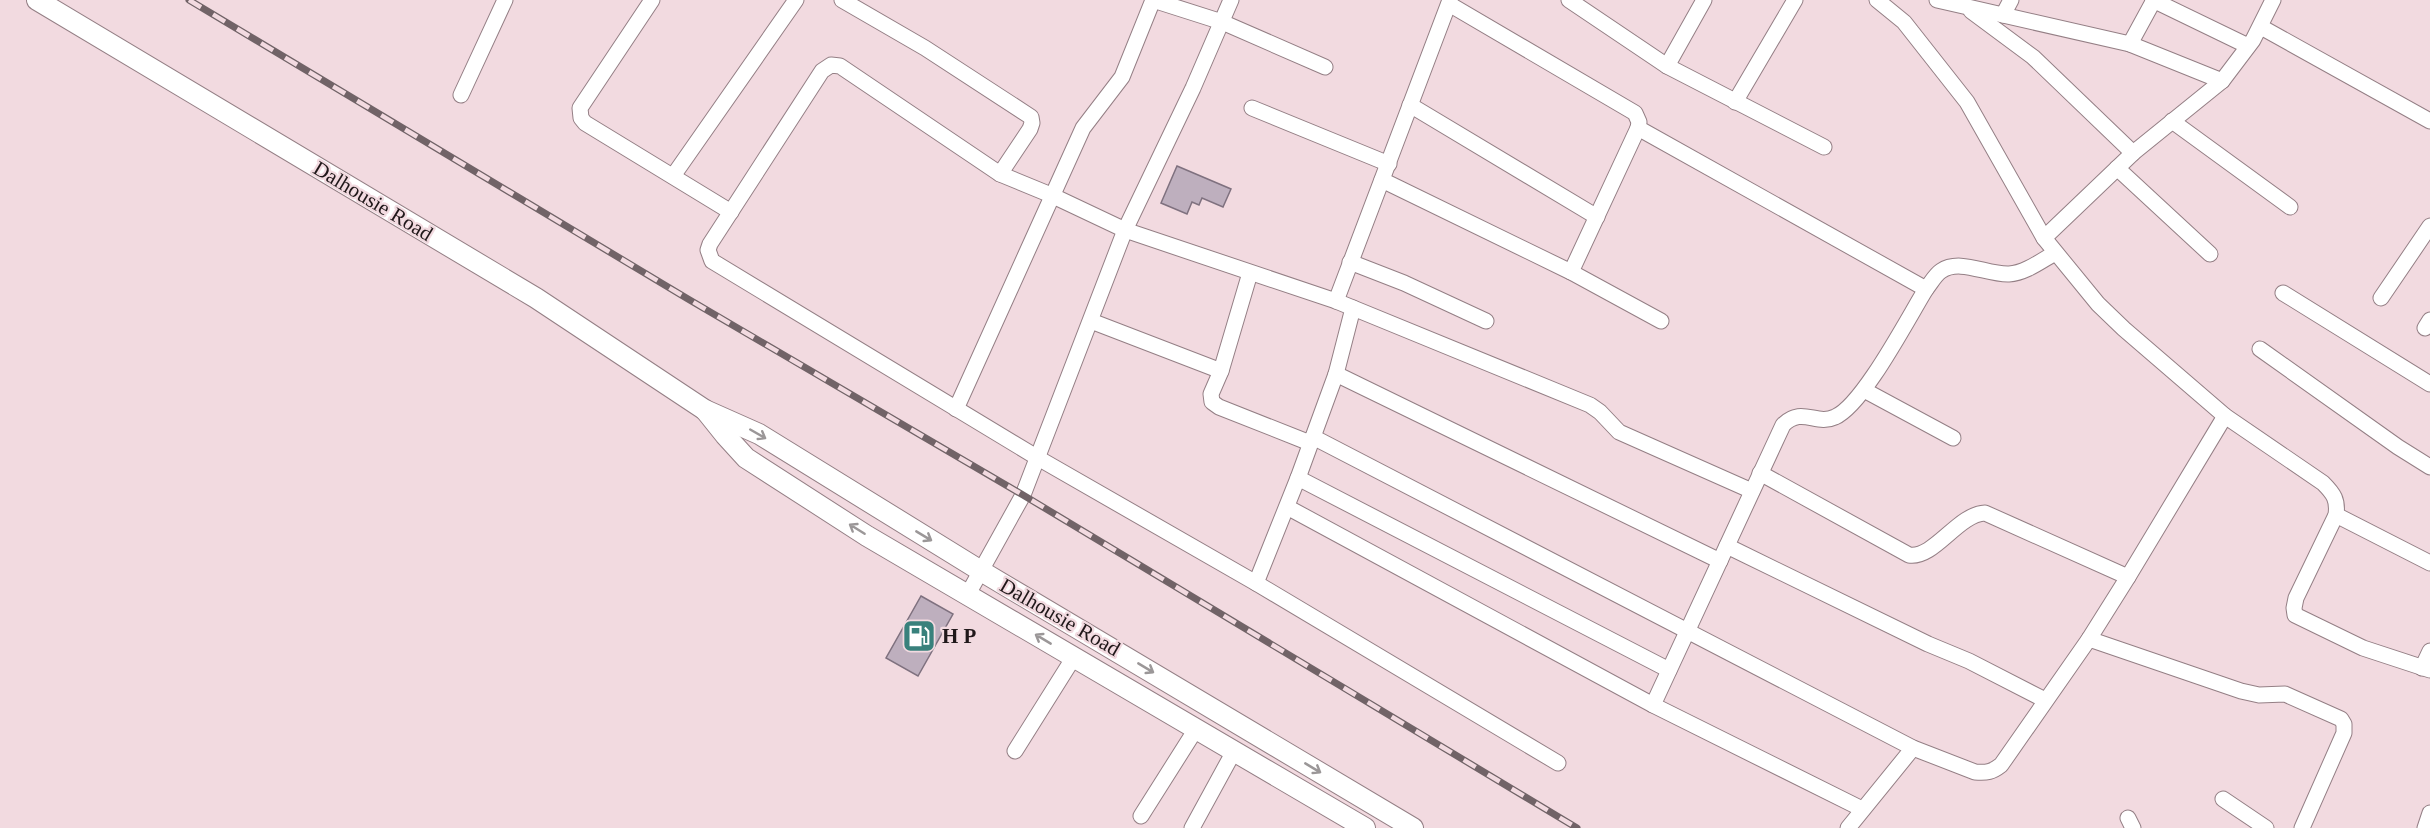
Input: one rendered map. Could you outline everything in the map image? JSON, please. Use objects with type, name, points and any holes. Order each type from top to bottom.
[{"type":"street","name":"Dalhousie Road","points":[[37,0],[536,298],[705,410],[759,434],[981,571],[1413,828]]},
{"type":"street","points":[[461,95],[505,0]]},
{"type":"street","points":[[652,0],[580,108],[579,113],[585,123],[731,212]]},
{"type":"street","points":[[674,176],[796,0]]},
{"type":"street","points":[[842,0],[925,48],[1031,117],[1030,129],[1000,174]]},
{"type":"street","points":[[956,409],[1083,128],[1122,77],[1153,0],[1222,22],[1325,67]]},
{"type":"street","points":[[968,594],[1023,495],[1125,230],[1231,0]]},
{"type":"street","points":[[1569,0],[1667,66],[1824,147]]},
{"type":"street","points":[[1667,66],[1704,0]]},
{"type":"street","points":[[1735,102],[1796,0]]},
{"type":"street","points":[[1937,0],[2130,44],[2222,81]]},
{"type":"street","points":[[2003,15],[2010,0]]},
{"type":"street","points":[[2130,44],[2154,0],[2248,46]]},
{"type":"street","points":[[2044,238],[2133,153],[2222,81],[2261,27],[2273,0]]},
{"type":"street","points":[[1336,301],[1449,2],[1635,113],[1639,122],[1638,128],[1571,272]]},
{"type":"street","points":[[1883,2],[1904,22],[1967,102],[2044,238],[2098,304],[2124,330],[2225,416],[2323,483],[2335,495],[2336,515],[2296,598],[2295,615],[2363,648],[2426,669],[2430,651]]},
{"type":"street","points":[[1965,6],[2033,57],[2133,153]]},
{"type":"street","points":[[2261,27],[2430,121]]},
{"type":"street","points":[[1558,763],[1256,583],[1038,458],[712,261],[708,250],[822,71],[831,65],[840,66],[1000,174],[1125,230],[1336,301],[1590,405],[1619,432],[1752,491]]},
{"type":"street","points":[[1410,105],[1597,217]]},
{"type":"street","points":[[1252,108],[1389,164]]},
{"type":"street","points":[[2172,121],[2290,207]]},
{"type":"street","points":[[1638,128],[1926,289]]},
{"type":"street","points":[[2117,168],[2210,254]]},
{"type":"street","points":[[1382,180],[1571,272],[1661,321]]},
{"type":"street","points":[[2381,298],[2430,226]]},
{"type":"street","points":[[1653,705],[1776,437],[1790,418],[1801,416],[1824,420],[1835,417],[1856,402],[1926,289],[1940,272],[1951,267],[1962,266],[2008,274],[2020,272],[2055,253]]},
{"type":"street","points":[[1350,262],[1404,283],[1486,321]]},
{"type":"street","points":[[1250,273],[1212,394],[1212,402],[1219,407],[1312,440],[1913,748],[1975,772],[1993,772],[2001,765],[2089,639],[2225,416]]},
{"type":"street","points":[[2283,293],[2430,384]]},
{"type":"street","points":[[1256,583],[1336,374],[1353,308]]},
{"type":"street","points":[[1091,321],[1221,371]]},
{"type":"street","points":[[2260,349],[2398,447],[2430,466]]},
{"type":"street","points":[[1336,374],[1720,561]]},
{"type":"street","points":[[1864,390],[1953,438]]},
{"type":"street","name":"Dalhousie Road","points":[[705,410],[746,458],[867,536],[1233,753],[1365,828]]},
{"type":"street","points":[[1760,473],[1909,555],[1922,554],[1966,520],[1977,514],[1985,513],[2128,577]]},
{"type":"street","points":[[1298,478],[1669,670]]},
{"type":"street","points":[[1287,507],[1653,705],[1862,809]]},
{"type":"street","points":[[2336,515],[2430,563]]},
{"type":"street","points":[[1727,546],[1928,645],[1969,661],[2045,700]]},
{"type":"street","points":[[2089,639],[2241,691],[2259,695],[2285,694],[2341,719],[2344,724],[2344,733],[2302,828]]},
{"type":"street","points":[[1015,752],[1074,657]]},
{"type":"street","points":[[1141,816],[1196,729]]},
{"type":"street","points":[[1848,828],[1913,748]]},
{"type":"street","points":[[1192,828],[1233,753]]},
{"type":"street","points":[[2223,799],[2266,828]]},
{"type":"street","points":[[2425,828],[2430,813]]},
{"type":"building","points":[[1177,166],[1231,189],[1223,207],[1202,198],[1199,205],[1192,202],[1187,214],[1161,203]]},
{"type":"building","name":"H P","points":[[921,596],[953,614],[918,676],[886,658]]},
{"type":"railway","points":[[189,0],[688,299],[1023,495],[1577,828]]},
{"type":"place","name":"H P","points":[[919,636]]}]
